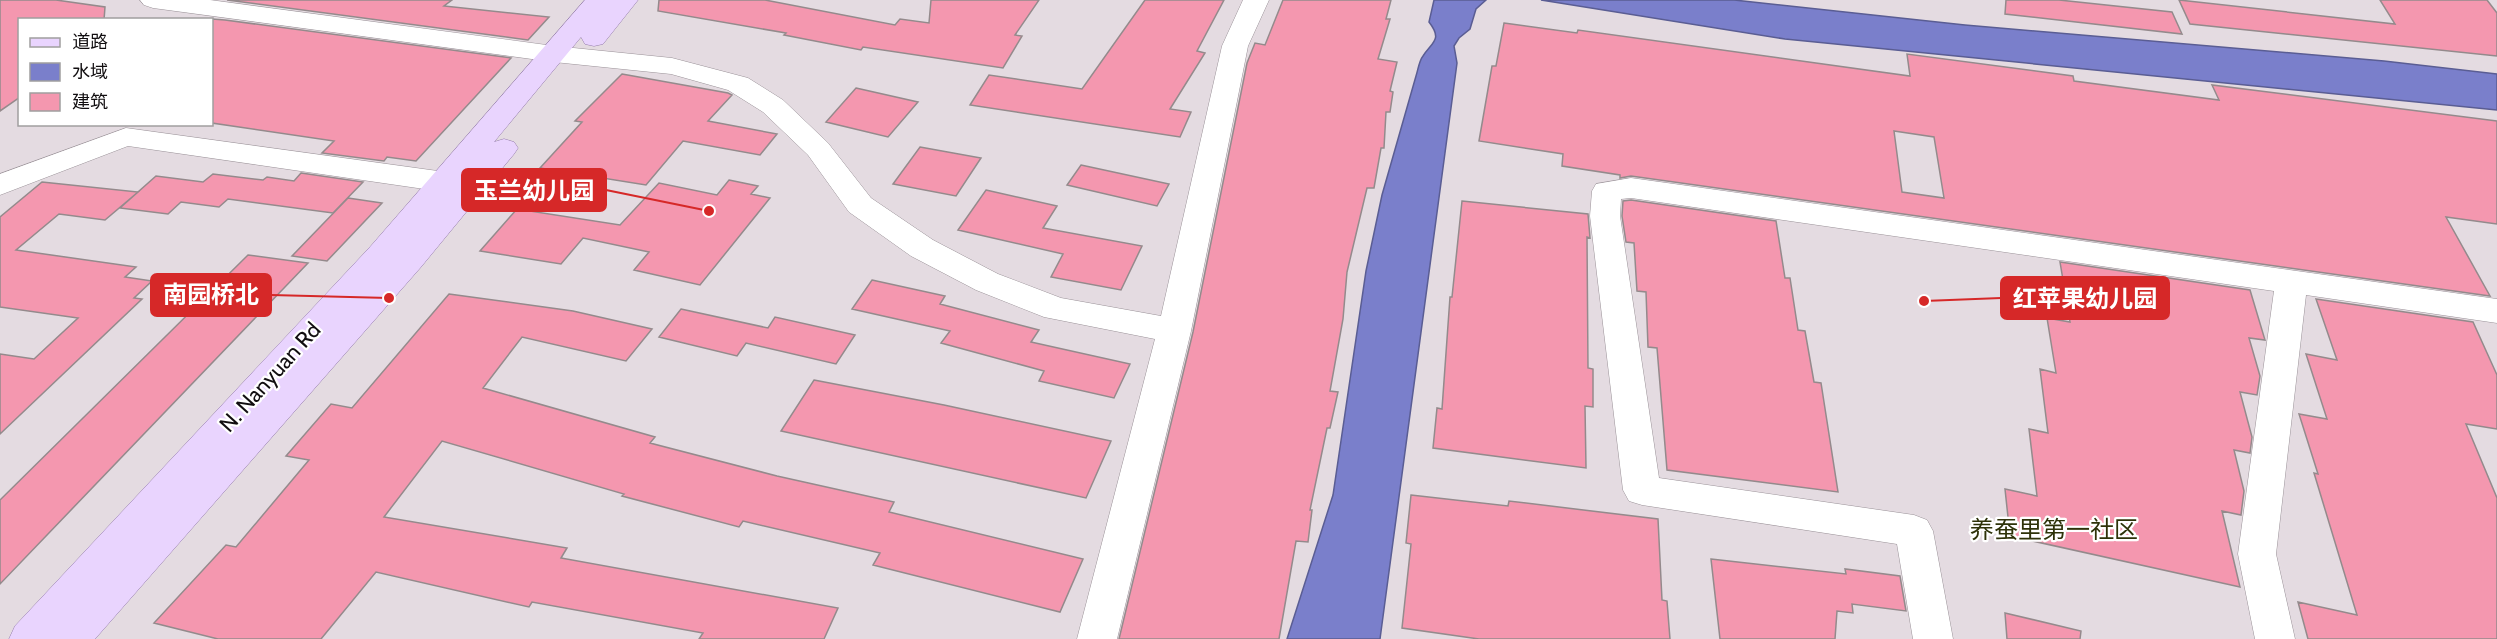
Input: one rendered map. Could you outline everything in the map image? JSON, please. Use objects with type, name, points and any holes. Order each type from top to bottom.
[{"type":"main road","name":"N. Nanyuan Rd","points":[[70,639],[410,259],[567,55],[599,0]]},
{"type":"main road","name":"N. Nanyuan Rd","points":[[29,639],[290,356],[445,182],[567,55],[625,0]]},
{"type":"street","points":[[153,0],[567,55],[672,66],[738,84],[773,106],[818,149],[860,205],[922,249],[987,282],[1056,309],[1174,332]]},
{"type":"street","points":[[1097,639],[1174,332],[1235,46],[1256,0]]},
{"type":"street","points":[[0,185],[126,137],[445,182]]},
{"type":"street","points":[[1933,639],[1914,531],[1642,490],[1605,216],[1607,191],[1631,188],[2497,311]]},
{"type":"street","points":[[2275,639],[2257,554],[2291,282]]},
{"type":"water","points":[[1434,0],[1486,0],[1476,9],[1470,29],[1459,38],[1454,46],[1457,63],[1380,639],[1287,639],[1333,495],[1366,271],[1382,195],[1419,66],[1436,37],[1429,22]]},
{"type":"water","points":[[1541,0],[1734,0],[1965,25],[2384,61],[2497,74],[2497,110],[1785,39]]},
{"type":"building","points":[[0,0],[56,0],[105,7],[104,18],[18,18],[18,98],[0,111]]},
{"type":"building","points":[[227,0],[452,0],[444,6],[549,17],[528,40]]},
{"type":"building","points":[[659,0],[765,0],[895,25],[900,19],[929,23],[931,0],[1039,0],[1015,35],[1022,36],[1003,68],[863,47],[861,50],[784,35],[786,33],[658,11]]},
{"type":"building","points":[[1145,0],[1224,0],[1197,51],[1205,53],[1170,109],[1191,112],[1180,137],[970,105],[989,75],[1082,89]]},
{"type":"building","points":[[1283,0],[1391,0],[1386,19],[1390,19],[1378,59],[1397,62],[1390,91],[1393,92],[1390,112],[1386,112],[1384,148],[1381,148],[1374,188],[1367,188],[1347,272],[1343,319],[1330,391],[1338,392],[1330,428],[1327,428],[1310,510],[1312,510],[1308,542],[1296,541],[1279,639],[1119,639],[1193,332],[1247,63],[1255,43],[1265,45]]},
{"type":"building","points":[[2006,0],[2059,0],[2172,12],[2182,34],[2005,14]]},
{"type":"building","points":[[2179,0],[2395,24],[2380,0],[2487,0],[2497,13],[2497,56],[2190,24]]},
{"type":"building","points":[[213,19],[511,58],[416,161],[387,157],[384,161],[322,153],[334,141],[213,123]]},
{"type":"building","points":[[1504,23],[1577,33],[1578,30],[1910,76],[1907,54],[2073,76],[2074,81],[2219,100],[2212,85],[2497,121],[2497,224],[2446,217],[2490,296],[1631,176],[1620,178],[1620,175],[1562,166],[1563,154],[1479,141],[1492,66],[1496,66]],"holes":[[[1894,131],[1934,137],[1944,198],[1902,192]]]},
{"type":"building","points":[[622,74],[728,93],[732,95],[708,121],[777,134],[760,155],[683,141],[646,185],[540,168],[582,122],[575,121]]},
{"type":"building","points":[[856,88],[918,102],[888,137],[826,122]]},
{"type":"building","points":[[920,147],[981,158],[956,196],[893,184]]},
{"type":"building","points":[[1081,165],[1169,184],[1157,206],[1067,185]]},
{"type":"building","points":[[301,173],[363,182],[333,213],[228,199],[219,207],[181,202],[168,214],[120,208],[156,176],[203,182],[213,174],[294,181]]},
{"type":"building","points":[[729,180],[758,186],[751,194],[770,198],[700,285],[634,270],[649,252],[583,238],[561,264],[480,251],[517,209],[620,225],[659,183],[717,195]]},
{"type":"building","points":[[42,182],[138,192],[105,220],[59,214],[16,250],[136,267],[125,277],[152,281],[134,298],[142,299],[0,434],[0,354],[34,359],[78,318],[0,307],[0,217]]},
{"type":"building","points":[[986,190],[1057,206],[1043,228],[1142,246],[1121,290],[1051,277],[1063,254],[958,230]]},
{"type":"building","points":[[348,198],[382,203],[327,261],[292,256]]},
{"type":"building","points":[[1631,200],[1776,221],[1785,278],[1790,278],[1798,330],[1805,331],[1814,382],[1821,383],[1838,492],[1667,470],[1657,348],[1648,347],[1646,292],[1637,291],[1634,243],[1626,242],[1622,216],[1623,201]]},
{"type":"building","points":[[1462,201],[1588,214],[1590,238],[1587,237],[1588,368],[1593,369],[1593,407],[1585,406],[1586,468],[1433,448],[1437,408],[1442,409],[1450,297],[1452,297]]},
{"type":"building","points":[[248,255],[308,263],[0,584],[0,500]]},
{"type":"building","points":[[2060,262],[2250,290],[2265,340],[2249,338],[2260,376],[2257,395],[2240,392],[2252,437],[2250,453],[2234,450],[2244,491],[2241,515],[2222,511],[2240,587],[2010,536],[2005,489],[2037,496],[2029,429],[2048,433],[2040,369],[2056,373],[2047,318],[2070,322]]},
{"type":"building","points":[[872,280],[945,296],[940,304],[1039,330],[1031,342],[1130,364],[1114,398],[1039,381],[1044,371],[941,343],[950,331],[852,309]]},
{"type":"building","points":[[449,294],[573,311],[652,329],[626,361],[522,337],[483,388],[655,437],[650,443],[777,476],[894,502],[889,512],[1083,559],[1060,612],[873,565],[880,553],[743,521],[739,527],[622,496],[624,494],[442,441],[384,517],[567,548],[561,558],[838,608],[824,639],[699,639],[703,633],[532,602],[529,607],[376,572],[321,639],[218,639],[154,623],[226,545],[236,547],[309,460],[286,456],[331,404],[352,408]]},
{"type":"building","points":[[2316,299],[2473,322],[2497,375],[2497,429],[2466,424],[2497,498],[2497,639],[2308,639],[2298,602],[2357,615],[2314,473],[2318,474],[2299,414],[2327,419],[2306,354],[2337,360]]},
{"type":"building","points":[[681,309],[768,328],[775,317],[855,335],[836,364],[746,343],[737,356],[659,337]]},
{"type":"building","points":[[814,380],[1111,441],[1086,498],[781,431]]},
{"type":"building","points":[[1411,495],[1508,506],[1509,501],[1658,519],[1662,600],[1667,601],[1670,639],[1479,639],[1402,628],[1411,544],[1406,543]]},
{"type":"building","points":[[1711,559],[1846,574],[1845,569],[1900,576],[1906,611],[1852,604],[1853,613],[1837,611],[1835,639],[1720,639]]},
{"type":"building","points":[[2005,613],[2081,631],[2080,639],[2007,639]]},
{"type":"place","name":"玉兰幼儿园","points":[[709,211]]},
{"type":"place","name":"南园桥北","points":[[389,298]]},
{"type":"place","name":"红苹果幼儿园","points":[[1924,301]]},
{"type":"district","name":"养蚕里第一社区","points":[[2054,529]]}]
